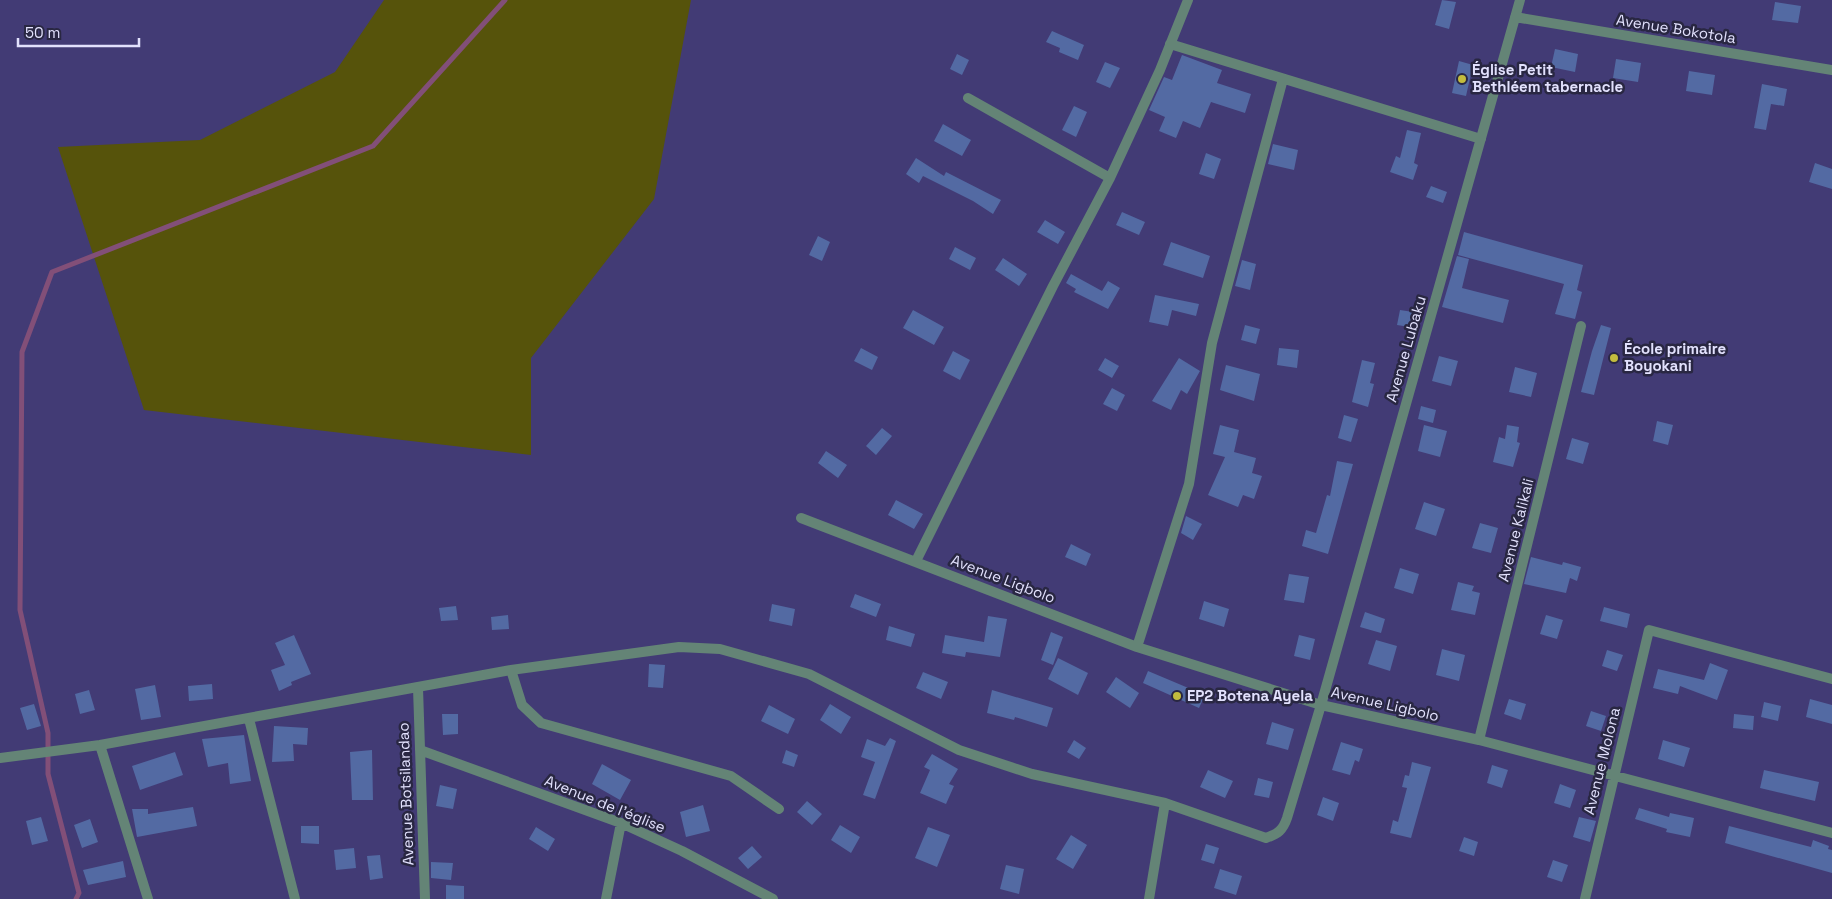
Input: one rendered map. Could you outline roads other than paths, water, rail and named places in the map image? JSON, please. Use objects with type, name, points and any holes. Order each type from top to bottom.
[{"type":"street","points":[[916,561],[1053,286],[1110,178],[1188,0]]},
{"type":"street","name":"Avenue Lubaku","points":[[0,758],[100,745],[511,670],[679,647],[720,650],[809,674],[959,750],[1032,774],[1165,803],[1266,838],[1276,835],[1283,829],[1288,818],[1520,0]]},
{"type":"street","name":"Avenue Bokotola","points":[[1514,17],[1832,70]]},
{"type":"street","points":[[1170,44],[1481,139]]},
{"type":"street","points":[[1137,647],[1189,484],[1212,343],[1283,79]]},
{"type":"street","points":[[968,98],[1110,178]]},
{"type":"street","name":"Avenue Kalikali","points":[[1479,740],[1581,326]]},
{"type":"street","name":"Avenue Ligbolo","points":[[802,518],[1137,647],[1321,705],[1479,740],[1615,774],[1832,833]]},
{"type":"street","name":"Avenue Molona","points":[[1585,899],[1649,630],[1832,679]]},
{"type":"street","points":[[511,670],[522,705],[541,724],[731,776],[779,809]]},
{"type":"street","name":"Avenue Botsilandao","points":[[418,688],[425,899]]},
{"type":"street","points":[[249,719],[295,899]]},
{"type":"street","points":[[100,745],[148,899]]},
{"type":"street","name":"Avenue de l'église","points":[[420,750],[621,823],[682,851],[773,899]]},
{"type":"street","points":[[1149,899],[1165,803]]},
{"type":"street","points":[[606,899],[621,823]]},
{"type":"waterway","points":[[76,899],[79,893],[48,774],[48,733],[20,610],[22,352],[52,272],[373,146],[505,0]]},
{"type":"place","name":"Église Petit Bethléem tabernacle","points":[[1462,79]]},
{"type":"place","name":"École primaire Boyokani","points":[[1614,358]]},
{"type":"place","name":"EP2 Botena Ayela","points":[[1177,696]]}]
